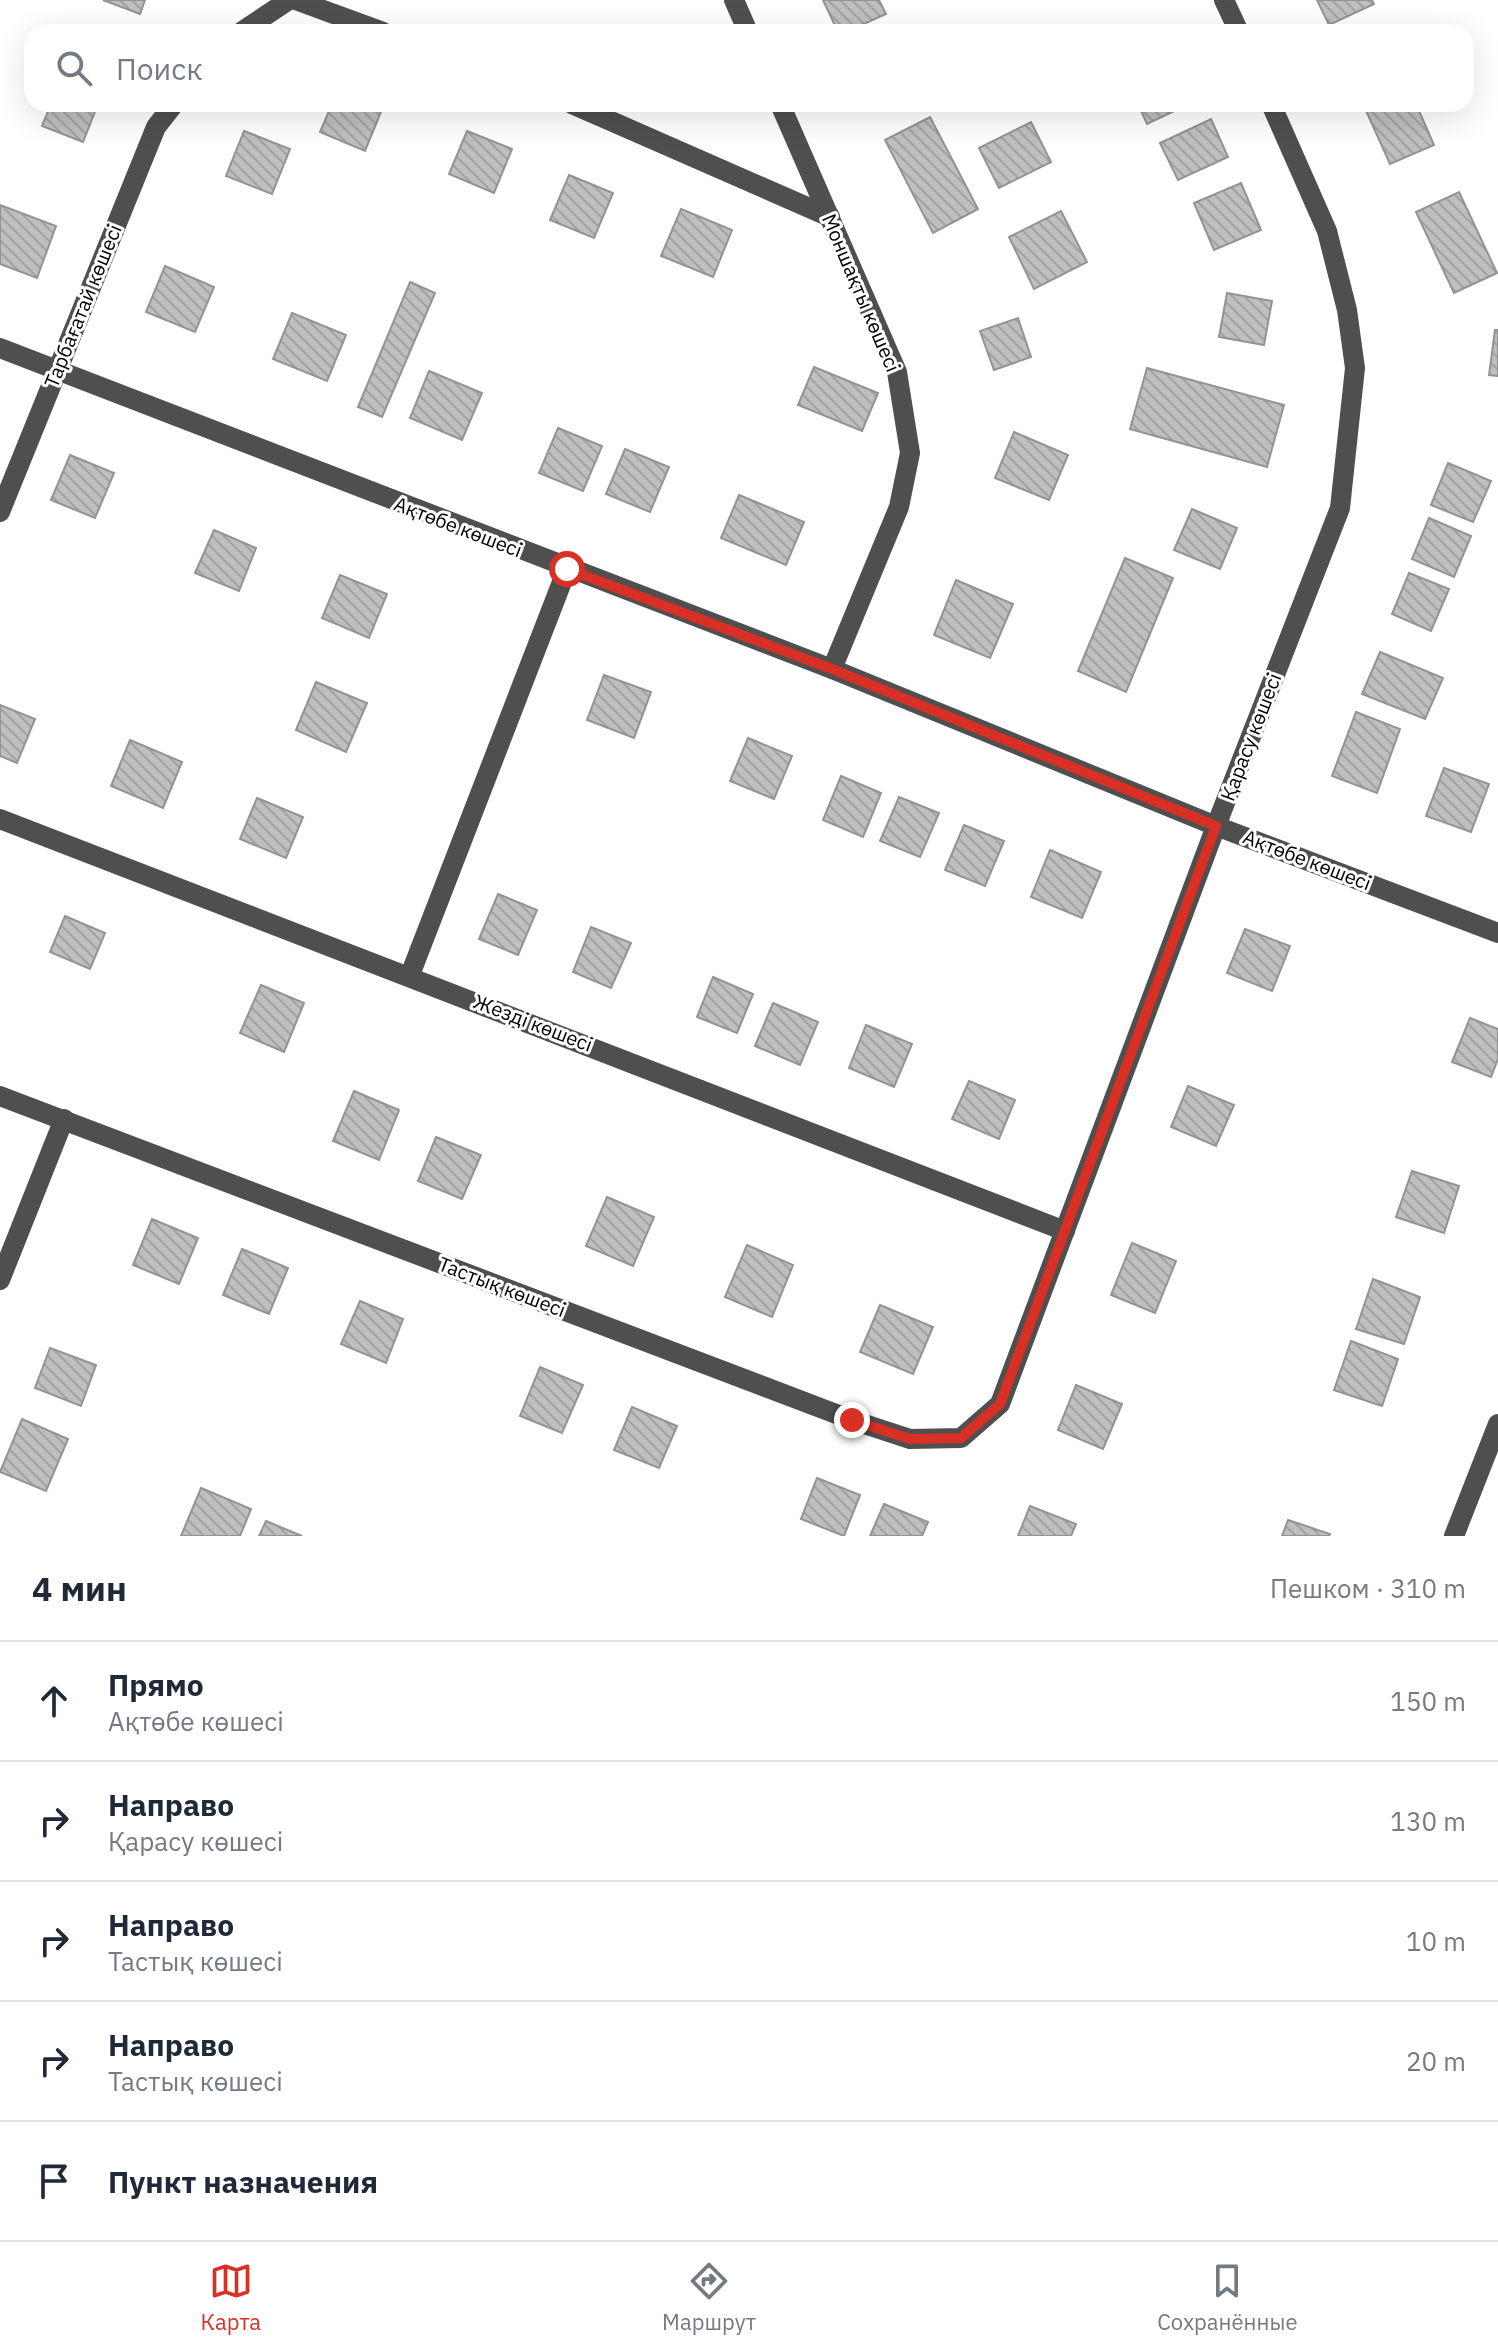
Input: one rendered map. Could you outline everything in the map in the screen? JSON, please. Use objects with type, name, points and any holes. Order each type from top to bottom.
[{"type":"street","points":[[258,8],[289,0]]},
{"type":"street","points":[[296,0],[361,24]]},
{"type":"street","points":[[734,0],[744,24]]},
{"type":"street","points":[[1224,0],[1235,24]]},
{"type":"street","name":"Тарбағатай көшесі","points":[[0,512],[156,127],[168,112]]},
{"type":"street","points":[[590,112],[830,217]]},
{"type":"street","name":"Моншақты көшесі","points":[[784,112],[897,372],[910,453],[899,507],[832,669]]},
{"type":"street","name":"Қарасу көшесі","points":[[1000,1404],[1216,826],[1340,508],[1355,368],[1347,310],[1327,231],[1275,112]]},
{"type":"street","name":"Ақтөбе көшесі","points":[[0,348],[832,669],[1216,826],[1498,933]]},
{"type":"street","points":[[410,975],[567,569]]},
{"type":"street","name":"Жезді көшесі","points":[[0,819],[410,975],[1065,1231]]},
{"type":"street","name":"Тастық көшесі","points":[[0,1096],[910,1439],[961,1438],[1000,1404]]},
{"type":"street","points":[[0,1280],[64,1119]]},
{"type":"street","points":[[1454,1536],[1498,1424]]},
{"type":"building","points":[[103,0],[145,0],[140,14]]},
{"type":"building","points":[[823,0],[879,0],[886,14],[864,24],[834,24]]},
{"type":"building","points":[[1317,0],[1372,0],[1374,4],[1331,24]]},
{"type":"building","points":[[48,112],[95,112],[83,142],[42,126]]},
{"type":"building","points":[[329,112],[381,112],[365,151],[320,132]]},
{"type":"building","points":[[1142,112],[1172,112],[1147,124]]},
{"type":"building","points":[[1367,112],[1420,112],[1434,145],[1390,164]]},
{"type":"building","points":[[930,117],[978,209],[933,233],[885,140]]},
{"type":"building","points":[[1211,119],[1228,157],[1178,180],[1160,143]]},
{"type":"building","points":[[1031,122],[1051,162],[999,188],[979,148]]},
{"type":"building","points":[[244,131],[290,149],[272,194],[226,176]]},
{"type":"building","points":[[467,131],[512,149],[494,193],[449,174]]},
{"type":"building","points":[[569,175],[613,193],[594,238],[550,220]]},
{"type":"building","points":[[1241,183],[1261,230],[1214,250],[1194,203]]},
{"type":"building","points":[[1459,192],[1497,273],[1454,293],[1416,212]]},
{"type":"building","points":[[0,205],[56,226],[37,278],[0,264]]},
{"type":"building","points":[[681,209],[732,230],[713,277],[661,256]]},
{"type":"building","points":[[1061,211],[1087,262],[1034,289],[1009,237]]},
{"type":"building","points":[[165,266],[214,287],[195,332],[146,312]]},
{"type":"building","points":[[410,282],[435,293],[382,417],[358,407]]},
{"type":"building","points":[[1227,293],[1272,301],[1264,345],[1219,337]]},
{"type":"building","points":[[292,313],[346,335],[327,381],[273,359]]},
{"type":"building","points":[[1018,318],[1031,357],[994,370],[980,331]]},
{"type":"building","points":[[1495,330],[1498,330],[1498,376],[1489,375]]},
{"type":"building","points":[[814,367],[878,393],[862,431],[798,405]]},
{"type":"building","points":[[1147,368],[1284,405],[1267,467],[1130,429]]},
{"type":"building","points":[[429,371],[482,393],[462,440],[410,418]]},
{"type":"building","points":[[558,428],[602,446],[583,491],[539,473]]},
{"type":"building","points":[[1014,432],[1068,455],[1049,500],[995,478]]},
{"type":"building","points":[[625,449],[669,467],[650,512],[606,494]]},
{"type":"building","points":[[70,455],[114,473],[95,518],[51,500]]},
{"type":"building","points":[[1448,463],[1491,481],[1473,522],[1431,505]]},
{"type":"building","points":[[739,495],[804,522],[786,565],[721,538]]},
{"type":"building","points":[[1192,509],[1237,528],[1220,569],[1174,550]]},
{"type":"building","points":[[1429,518],[1471,536],[1454,577],[1412,559]]},
{"type":"building","points":[[214,530],[256,548],[239,591],[195,573]]},
{"type":"building","points":[[1125,558],[1173,578],[1126,692],[1078,671]]},
{"type":"building","points":[[1409,573],[1449,589],[1431,631],[1392,614]]},
{"type":"building","points":[[340,575],[387,594],[369,638],[322,618]]},
{"type":"building","points":[[956,580],[1013,604],[990,658],[934,635]]},
{"type":"building","points":[[1380,652],[1443,678],[1425,719],[1362,694]]},
{"type":"building","points":[[604,675],[651,692],[634,738],[587,720]]},
{"type":"building","points":[[316,682],[367,703],[346,752],[296,730]]},
{"type":"building","points":[[0,705],[35,719],[17,763],[0,756]]},
{"type":"building","points":[[1356,712],[1400,729],[1377,793],[1332,776]]},
{"type":"building","points":[[748,738],[792,756],[774,799],[730,781]]},
{"type":"building","points":[[130,740],[182,762],[163,808],[111,786]]},
{"type":"building","points":[[1444,768],[1489,784],[1471,832],[1426,816]]},
{"type":"building","points":[[841,776],[881,793],[863,837],[823,820]]},
{"type":"building","points":[[899,797],[939,813],[920,857],[880,841]]},
{"type":"building","points":[[257,798],[303,817],[286,858],[240,839]]},
{"type":"building","points":[[964,825],[1004,841],[985,886],[945,870]]},
{"type":"building","points":[[1050,850],[1101,872],[1082,918],[1031,897]]},
{"type":"building","points":[[498,894],[537,910],[518,955],[479,939]]},
{"type":"building","points":[[65,916],[105,933],[90,969],[50,952]]},
{"type":"building","points":[[591,927],[631,943],[611,988],[573,972]]},
{"type":"building","points":[[1245,929],[1290,946],[1272,991],[1227,973]]},
{"type":"building","points":[[713,977],[753,994],[737,1033],[697,1017]]},
{"type":"building","points":[[261,985],[304,1003],[284,1052],[240,1033]]},
{"type":"building","points":[[773,1003],[818,1022],[800,1065],[755,1046]]},
{"type":"building","points":[[1470,1018],[1498,1029],[1498,1059],[1491,1077],[1452,1062]]},
{"type":"building","points":[[866,1025],[912,1044],[894,1087],[849,1068]]},
{"type":"building","points":[[969,1081],[1015,1100],[999,1139],[952,1119]]},
{"type":"building","points":[[1188,1086],[1234,1105],[1216,1146],[1171,1127]]},
{"type":"building","points":[[354,1091],[399,1110],[379,1160],[333,1141]]},
{"type":"building","points":[[436,1137],[481,1155],[462,1199],[418,1181]]},
{"type":"building","points":[[1412,1171],[1459,1186],[1444,1233],[1396,1217]]},
{"type":"building","points":[[607,1197],[654,1217],[633,1266],[586,1246]]},
{"type":"building","points":[[152,1219],[198,1238],[179,1284],[133,1265]]},
{"type":"building","points":[[1132,1243],[1176,1261],[1155,1313],[1111,1295]]},
{"type":"building","points":[[747,1245],[793,1265],[772,1317],[725,1297]]},
{"type":"building","points":[[242,1249],[288,1268],[269,1314],[223,1295]]},
{"type":"building","points":[[1373,1279],[1420,1297],[1404,1344],[1356,1329]]},
{"type":"building","points":[[360,1301],[403,1319],[386,1363],[341,1344]]},
{"type":"building","points":[[880,1305],[933,1327],[913,1374],[860,1352]]},
{"type":"building","points":[[1351,1341],[1398,1359],[1382,1406],[1334,1390]]},
{"type":"building","points":[[50,1348],[96,1365],[81,1406],[35,1388]]},
{"type":"building","points":[[540,1367],[583,1385],[562,1433],[520,1416]]},
{"type":"building","points":[[1076,1385],[1122,1404],[1103,1449],[1058,1430]]},
{"type":"building","points":[[632,1407],[677,1426],[659,1468],[614,1450]]},
{"type":"building","points":[[22,1419],[68,1439],[46,1491],[0,1472]]},
{"type":"building","points":[[817,1478],[860,1495],[844,1536],[801,1519]]},
{"type":"building","points":[[201,1488],[251,1509],[240,1536],[181,1536]]},
{"type":"building","points":[[884,1504],[928,1522],[922,1536],[870,1536]]},
{"type":"building","points":[[1030,1506],[1076,1524],[1071,1536],[1018,1536]]},
{"type":"building","points":[[1288,1520],[1330,1534],[1282,1536]]},
{"type":"building","points":[[266,1521],[302,1536],[259,1536]]},
{"type":"route","points":[[567,569],[832,669],[1216,826],[1000,1404],[961,1438],[910,1439],[852,1420]]}]
